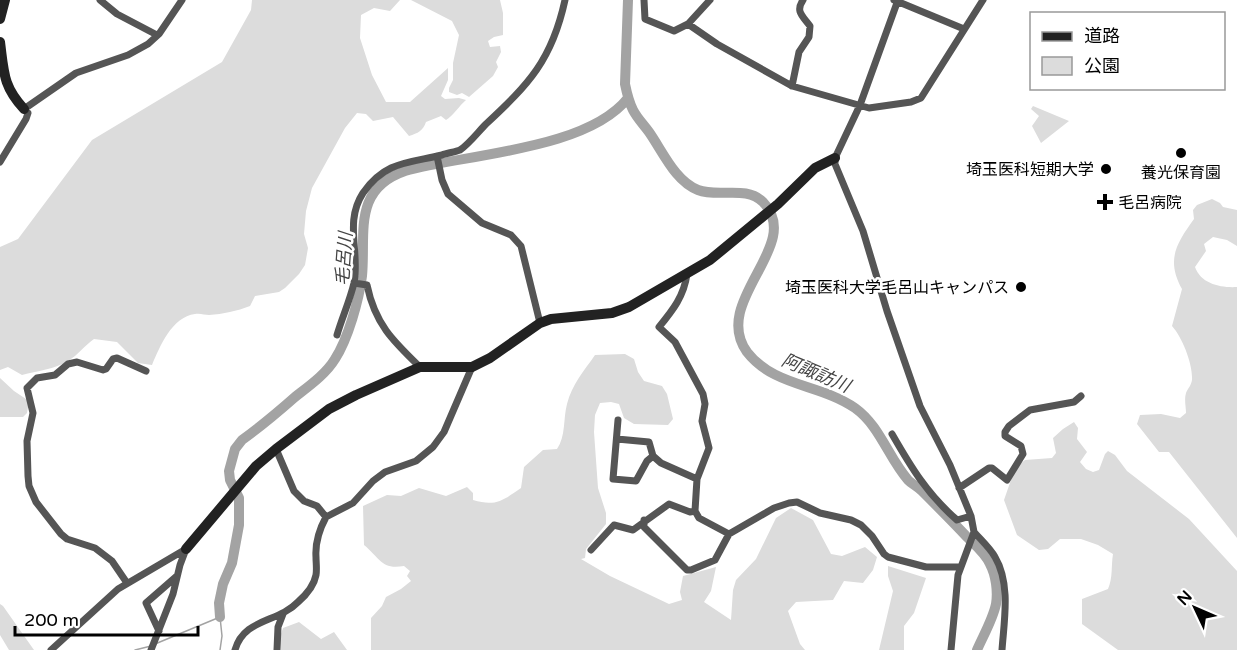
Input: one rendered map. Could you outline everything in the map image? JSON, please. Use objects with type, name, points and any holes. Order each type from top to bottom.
[{"type":"street","points":[[0,19],[5,0]]},
{"type":"street","points":[[100,0],[117,14],[157,35]]},
{"type":"street","points":[[24,110],[76,73],[135,52],[157,35],[182,0]]},
{"type":"street","points":[[337,335],[355,283],[352,225],[362,194],[385,170],[413,160],[437,158],[459,150],[512,101],[546,57],[557,32],[565,0]]},
{"type":"street","points":[[644,0],[645,19],[674,31],[688,24],[710,0]]},
{"type":"street","points":[[792,86],[799,52],[809,38],[810,26],[798,7],[803,0]]},
{"type":"street","points":[[688,24],[739,57],[792,86],[869,108],[911,102],[921,98],[983,0]]},
{"type":"street","points":[[951,650],[959,567],[973,535],[971,516],[920,406],[862,231],[836,170],[835,158],[860,105],[896,1],[964,29]]},
{"type":"street","points":[[0,42],[6,83],[28,114],[0,162]]},
{"type":"street","points":[[437,158],[444,188],[450,197],[482,223],[511,235],[521,246],[540,323]]},
{"type":"street","points":[[51,650],[127,583],[186,549],[256,466],[329,410],[356,394],[420,367],[472,367],[490,358],[540,323],[551,319],[621,310],[710,260],[777,206],[814,168],[835,158]]},
{"type":"street","points":[[687,274],[678,303],[659,327],[675,342],[703,394],[705,404],[702,421],[709,448],[696,478],[695,511],[699,518],[729,534]]},
{"type":"street","points":[[355,283],[365,285],[376,316],[386,333],[420,367]]},
{"type":"street","points":[[127,583],[112,561],[95,548],[67,539],[61,534],[36,502],[28,476],[27,441],[33,413],[27,388],[37,378],[55,375],[68,364],[77,362],[102,370],[117,358],[146,371]]},
{"type":"street","points":[[235,650],[238,639],[243,633],[261,622],[283,614],[298,602],[312,584],[316,576],[316,543],[326,517],[354,503],[385,471],[416,461],[433,447],[444,432],[472,367]]},
{"type":"street","points":[[959,488],[989,468],[993,468],[1007,480],[1023,454],[1021,447],[1005,436],[1009,426],[1030,410],[1074,402],[1081,396]]},
{"type":"street","points":[[618,420],[613,479],[636,482],[646,461],[653,456]]},
{"type":"street","points":[[892,434],[912,469],[937,503],[957,520],[971,516]]},
{"type":"street","points":[[617,439],[649,442],[653,456],[668,466],[696,478]]},
{"type":"street","points":[[276,449],[294,491],[304,501],[317,507],[326,517]]},
{"type":"street","points":[[644,520],[646,531],[687,570],[715,560],[729,534],[781,504],[797,502],[820,513],[851,520],[861,525],[888,557],[926,567],[959,567]]},
{"type":"street","points":[[591,550],[614,525],[633,530],[669,504],[682,510],[695,511]]},
{"type":"street","points":[[973,535],[995,556],[1002,573],[1005,604],[1002,650]]},
{"type":"street","points":[[151,650],[173,594],[186,549]]},
{"type":"street","points":[[159,631],[146,603],[177,576]]},
{"type":"street","points":[[277,650],[278,627],[283,614]]},
{"type":"green space","points":[[252,0],[400,0],[390,11],[374,8],[361,15],[360,38],[372,75],[386,102],[410,102],[448,68],[448,80],[441,96],[445,99],[466,100],[446,120],[441,116],[426,122],[420,131],[409,136],[393,117],[373,121],[366,114],[357,113],[345,128],[312,188],[306,211],[304,234],[308,248],[305,265],[299,274],[279,292],[255,296],[250,306],[235,311],[214,315],[187,316],[173,326],[152,365],[138,363],[117,342],[94,339],[72,359],[46,370],[22,375],[8,367],[0,370],[0,247],[18,239],[92,140],[222,62],[251,10]]},
{"type":"green space","points":[[411,0],[500,0],[503,13],[503,35],[488,41],[490,47],[500,46],[501,52],[496,62],[498,67],[493,76],[469,97],[462,93],[457,95],[449,92],[453,80],[453,63],[459,35],[452,21]]},
{"type":"green space","points":[[1033,106],[1069,121],[1041,143],[1032,126],[1039,116],[1031,109]]},
{"type":"green space","points":[[1212,199],[1223,207],[1237,210],[1237,246],[1227,240],[1213,237],[1204,244],[1206,251],[1195,267],[1202,277],[1212,284],[1237,287],[1237,538],[1169,452],[1159,452],[1137,424],[1140,415],[1161,414],[1180,418],[1186,413],[1185,395],[1192,382],[1192,374],[1186,351],[1172,326],[1182,289],[1175,269],[1175,252],[1182,236],[1194,219],[1193,210],[1197,205]]},
{"type":"green space","points":[[625,354],[634,359],[644,381],[662,386],[667,394],[673,419],[668,425],[634,424],[624,418],[619,404],[600,403],[595,415],[594,432],[598,488],[606,513],[606,524],[586,549],[585,558],[581,559],[610,576],[669,604],[682,600],[680,592],[683,576],[716,567],[711,591],[704,602],[731,620],[736,580],[756,559],[776,518],[791,508],[813,520],[831,554],[842,556],[865,547],[877,557],[873,570],[863,583],[844,581],[833,600],[796,602],[788,611],[800,644],[805,650],[371,650],[371,618],[382,606],[386,597],[411,581],[407,576],[410,571],[404,566],[385,565],[364,545],[363,506],[387,495],[401,496],[419,488],[446,496],[467,487],[473,493],[473,500],[488,503],[509,496],[521,488],[524,467],[543,450],[557,449],[562,439],[569,397],[595,355]]},
{"type":"green space","points":[[0,378],[29,401],[27,413],[23,417],[0,417]]},
{"type":"green space","points":[[1074,422],[1078,428],[1077,439],[1087,452],[1080,462],[1086,469],[1093,472],[1099,470],[1108,451],[1115,455],[1127,471],[1189,519],[1237,571],[1237,650],[1118,650],[1082,624],[1082,599],[1108,589],[1113,554],[1081,539],[1060,539],[1048,549],[1039,550],[1017,535],[1004,500],[1012,477],[1025,460],[1052,458],[1056,453],[1053,438]]},
{"type":"green space","points":[[888,566],[926,578],[914,613],[904,626],[904,650],[879,650],[893,591],[888,576]]},
{"type":"green space","points":[[0,604],[34,650],[9,650],[0,635]]},
{"type":"green space","points":[[299,622],[321,639],[334,632],[347,650],[281,650],[280,637],[283,628]]},
{"type":"waterway","name":"阿諏訪川","points":[[628,0],[625,84],[636,116],[676,173],[690,186],[706,192],[749,194],[763,202],[773,219],[773,236],[767,255],[747,293],[740,313],[739,333],[747,352],[770,372],[842,400],[864,415],[908,480],[980,549],[994,573],[997,599],[993,616],[977,650]]},
{"type":"waterway","name":"毛呂川","points":[[220,617],[219,603],[223,584],[232,563],[239,525],[239,498],[230,480],[229,471],[235,449],[242,440],[322,375],[340,351],[358,296],[362,276],[365,214],[376,189],[388,179],[405,171],[524,148],[584,129],[609,115],[628,98]]},
{"type":"waterway","points":[[155,644],[220,617],[222,636],[220,650]]},
{"type":"waterway","points":[[135,650],[151,646]]},
{"type":"place","name":"養光保育園","points":[[1181,153]]},
{"type":"place","name":"埼玉医科短期大学","points":[[1106,169]]},
{"type":"place","name":"毛呂病院","points":[[1105,202]]},
{"type":"place","name":"埼玉医科大学毛呂山キャンパス","points":[[1021,287]]}]
